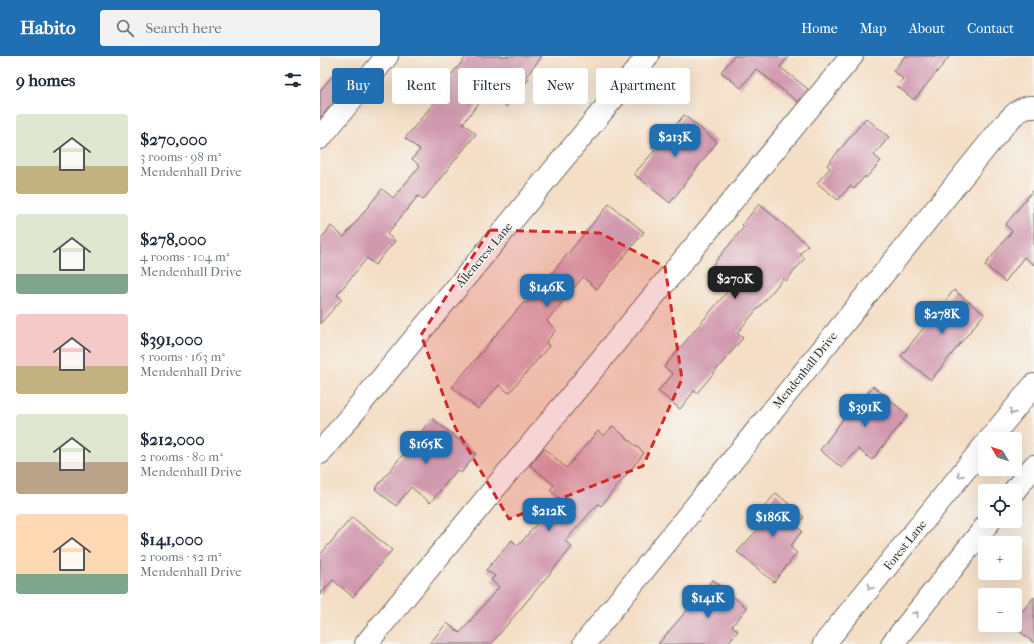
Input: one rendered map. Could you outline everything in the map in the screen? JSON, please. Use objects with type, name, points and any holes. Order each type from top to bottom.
[{"type":"street","points":[[320,138],[387,56]]},
{"type":"street","name":"Allencrest Lane","points":[[320,453],[648,56]]},
{"type":"street","points":[[366,644],[852,56]]},
{"type":"street","name":"Mendenhall Drive","points":[[584,644],[1004,125],[1017,112],[1027,107],[1034,107]]},
{"type":"street","points":[[996,432],[1034,385]]},
{"type":"street","name":"Forest Lane","points":[[824,644],[978,454]]},
{"type":"street","points":[[1020,484],[1034,466]]},
{"type":"street","points":[[892,644],[984,528]]},
{"type":"highlighted area","points":[[490,230],[600,233],[665,267],[682,379],[643,466],[509,519],[455,427],[421,335]]},
{"type":"building","points":[[467,56],[542,56],[526,77],[529,79],[525,84],[525,68],[458,68],[458,104],[478,104],[463,123],[476,134],[423,200],[418,196],[387,234],[395,241],[375,265],[367,258],[337,295],[342,299],[320,324],[320,240],[331,226],[344,237],[382,189],[393,198],[420,166],[412,159],[420,150],[405,138],[433,104],[450,104],[450,74],[451,75]]},
{"type":"building","points":[[734,56],[789,56],[780,67],[808,89],[798,102],[756,69],[741,88],[721,72]]},
{"type":"building","points":[[905,56],[950,56],[914,100],[897,86],[903,79],[893,71]]},
{"type":"building","points":[[332,76],[332,103],[320,118],[320,91]]},
{"type":"building","points":[[684,115],[717,142],[670,203],[634,174],[655,150],[651,147],[670,124],[674,127]]},
{"type":"building","points":[[866,118],[889,137],[874,155],[881,161],[854,189],[850,186],[838,200],[817,183],[830,168],[827,165]]},
{"type":"building","points":[[1034,189],[1034,265],[1024,257],[1005,282],[985,265],[1012,231],[1005,225]]},
{"type":"building","points":[[609,204],[644,232],[597,289],[583,277],[547,321],[556,330],[546,342],[549,346],[509,393],[499,385],[478,409],[452,387],[524,302],[526,304]]},
{"type":"building","points":[[759,204],[808,245],[800,254],[805,258],[786,281],[783,279],[737,333],[743,338],[697,393],[694,391],[680,409],[658,391],[673,374],[664,367],[732,286],[710,268],[744,227],[742,225]]},
{"type":"building","points":[[954,290],[984,314],[931,380],[901,356]]},
{"type":"building","points":[[873,386],[908,415],[872,460],[858,449],[842,468],[820,450],[862,394],[865,396]]},
{"type":"building","points":[[432,418],[476,454],[461,473],[457,470],[430,503],[411,487],[396,506],[375,489]]},
{"type":"building","points":[[613,426],[644,453],[601,506],[598,504],[565,541],[572,547],[491,644],[429,644],[447,623],[460,633],[499,587],[491,580],[495,576],[486,570],[512,540],[518,546],[559,498],[550,490],[554,485],[530,465],[544,448],[566,468],[598,431],[604,436]]},
{"type":"building","points":[[776,493],[804,517],[796,526],[802,531],[790,547],[797,553],[774,582],[737,552],[760,527],[753,520]]},
{"type":"building","points":[[352,517],[392,550],[353,597],[333,580],[320,595],[320,555]]},
{"type":"building","points":[[713,580],[747,608],[732,626],[738,631],[727,644],[658,644]]},
{"type":"building","points":[[1034,597],[1034,643],[1021,632],[1022,632],[1022,612]]}]
